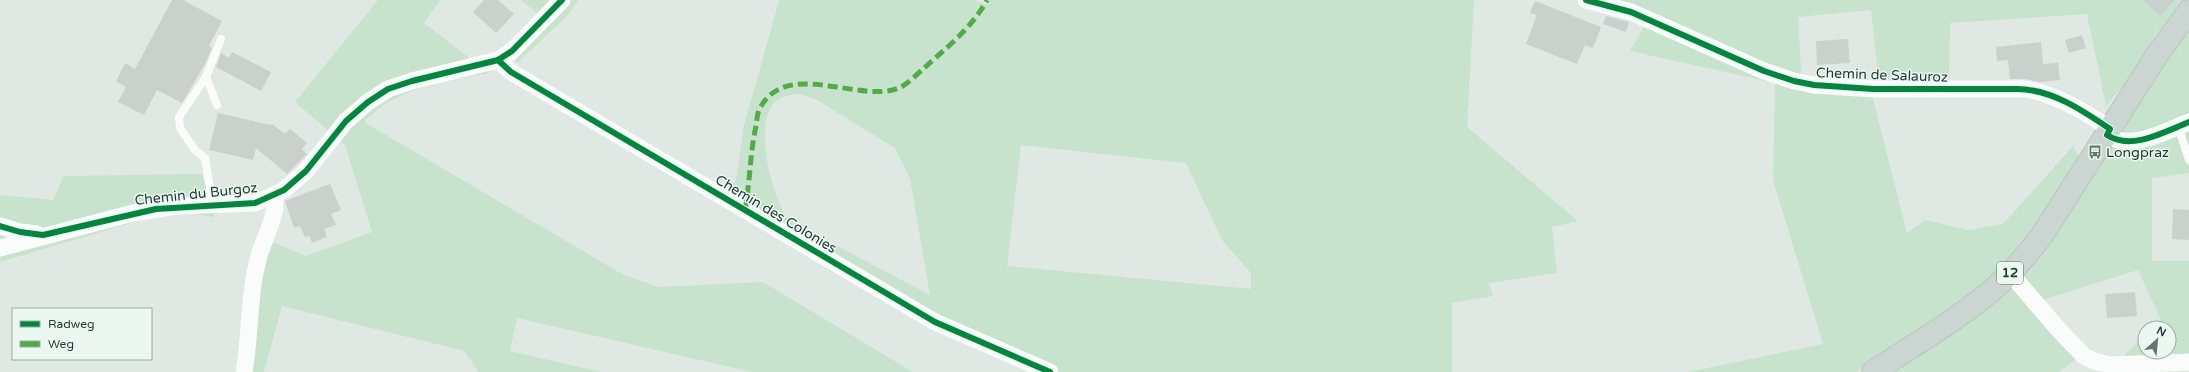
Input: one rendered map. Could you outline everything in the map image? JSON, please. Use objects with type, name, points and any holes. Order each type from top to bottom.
[{"type":"main road","name":"12","points":[[1873,372],[1975,303],[2010,273],[2041,237],[2177,24],[2189,11]]},
{"type":"street","points":[[498,60],[512,51],[562,0]]},
{"type":"street","name":"Chemin de Salauroz","points":[[1586,0],[1631,12],[1764,71],[1794,81],[1814,85],[1880,90],[2026,89],[2043,93],[2068,103],[2108,132],[2125,142],[2140,139],[2183,124]]},
{"type":"street","name":"Chemin du Burgoz","points":[[0,248],[43,235],[156,208],[213,206],[256,202],[284,190],[306,171],[346,120],[368,102],[388,89],[412,81],[498,60]]},
{"type":"street","name":"Chemin des Colonies","points":[[498,60],[511,72],[935,322],[1050,372]]},
{"type":"street","points":[[244,372],[249,344],[256,269],[275,207],[274,195]]},
{"type":"street","points":[[0,226],[20,232],[43,235]]},
{"type":"street","points":[[2010,273],[2058,329],[2084,356],[2094,361],[2110,365],[2189,362]]},
{"type":"lane","points":[[213,206],[205,158],[195,150],[180,128],[179,117],[206,77],[221,39]]},
{"type":"lane","points":[[206,77],[217,105]]},
{"type":"lane","points":[[2183,124],[2189,160]]},
{"type":"green space","points":[[378,0],[440,0],[424,23],[489,73],[438,83],[405,94],[376,110],[364,122],[622,274],[658,287],[763,282],[913,372],[752,372],[517,318],[510,351],[601,372],[479,372],[464,351],[282,306],[264,372],[239,372],[261,237],[306,256],[372,232],[345,145],[295,102]]},
{"type":"green space","points":[[521,0],[578,0],[569,14],[517,63],[512,51],[544,19]]},
{"type":"green space","points":[[778,0],[974,0],[986,5],[988,0],[1474,0],[1467,127],[1578,221],[1552,227],[1557,273],[1489,283],[1493,296],[1452,303],[1452,372],[1032,372],[724,189],[736,181],[744,125],[779,1]],"holes":[[[799,94],[817,100],[895,148],[910,179],[930,295],[788,220],[776,195],[771,179],[765,146],[765,130],[768,115],[773,104],[781,98]],[[1021,145],[1186,163],[1222,240],[1251,273],[1251,289],[1007,266]]]},
{"type":"green space","points":[[1591,0],[2188,0],[2154,37],[2142,64],[2106,106],[2087,14],[1950,23],[1949,87],[1879,83],[1871,10],[1798,17],[1802,88],[1872,95],[1907,233],[1925,220],[1968,230],[2003,224],[2073,146],[2080,160],[2032,239],[1995,276],[1898,345],[1856,372],[1688,372],[1823,344],[1773,180],[1775,83],[1630,51],[1646,23]]},
{"type":"green space","points":[[2189,29],[2189,173],[2152,178],[2152,261],[2189,261],[2189,366],[2110,369],[2137,343],[2137,360],[2177,360],[2177,320],[2161,320],[2138,270],[2026,305],[2078,358],[2059,372],[1887,372],[2009,287],[2162,62]]},
{"type":"green space","points":[[202,174],[215,217],[171,211],[0,262],[0,195],[53,200],[64,176]]},
{"type":"building","points":[[172,0],[183,0],[222,21],[209,46],[212,48],[206,62],[182,103],[157,90],[144,115],[118,102],[126,87],[116,81],[125,63],[135,69]]},
{"type":"building","points":[[484,0],[498,0],[514,14],[496,33],[473,12]]},
{"type":"building","points":[[2142,0],[2174,0],[2161,16]]},
{"type":"building","points":[[1535,1],[1601,27],[1593,48],[1585,45],[1577,64],[1526,44],[1537,15],[1530,13]]},
{"type":"building","points":[[1606,16],[1629,22],[1626,32],[1603,24]]},
{"type":"building","points":[[2082,35],[2086,48],[2069,53],[2065,40]]},
{"type":"building","points":[[1848,39],[1850,63],[1817,65],[1816,41]]},
{"type":"building","points":[[2041,42],[2043,64],[2058,63],[2060,80],[2040,82],[2026,79],[2010,79],[2008,60],[1997,61],[1996,47]]},
{"type":"building","points":[[232,52],[271,72],[261,91],[216,67],[221,53],[229,58]]},
{"type":"building","points":[[218,113],[272,124],[285,134],[290,129],[307,143],[302,149],[307,154],[287,174],[256,148],[253,160],[209,150]]},
{"type":"building","points":[[330,184],[341,210],[331,214],[336,225],[324,229],[327,237],[312,243],[310,236],[305,237],[300,226],[294,228],[285,201]]},
{"type":"building","points":[[2173,209],[2189,210],[2189,240],[2172,239]]},
{"type":"building","points":[[2135,292],[2137,316],[2107,318],[2105,294]]},
{"type":"marked path","points":[[745,210],[752,147],[758,114],[760,108],[772,93],[787,86],[805,84],[825,85],[864,91],[883,91],[899,88],[912,79],[958,37],[974,20],[987,0]]},
{"type":"cycle path","points":[[0,226],[20,232],[43,235],[156,209],[255,203],[284,190],[306,171],[346,121],[368,102],[388,89],[412,81],[498,60],[512,51],[562,0]]},
{"type":"cycle path","points":[[1586,0],[1631,12],[1764,71],[1794,81],[1814,85],[1873,89],[2030,90],[2066,102],[2110,129],[2107,135],[2126,141],[2137,141],[2158,135],[2189,122]]},
{"type":"cycle path","points":[[498,60],[511,72],[935,322],[1050,372]]},
{"type":"place","name":"Longpraz","points":[[2095,152]]}]
